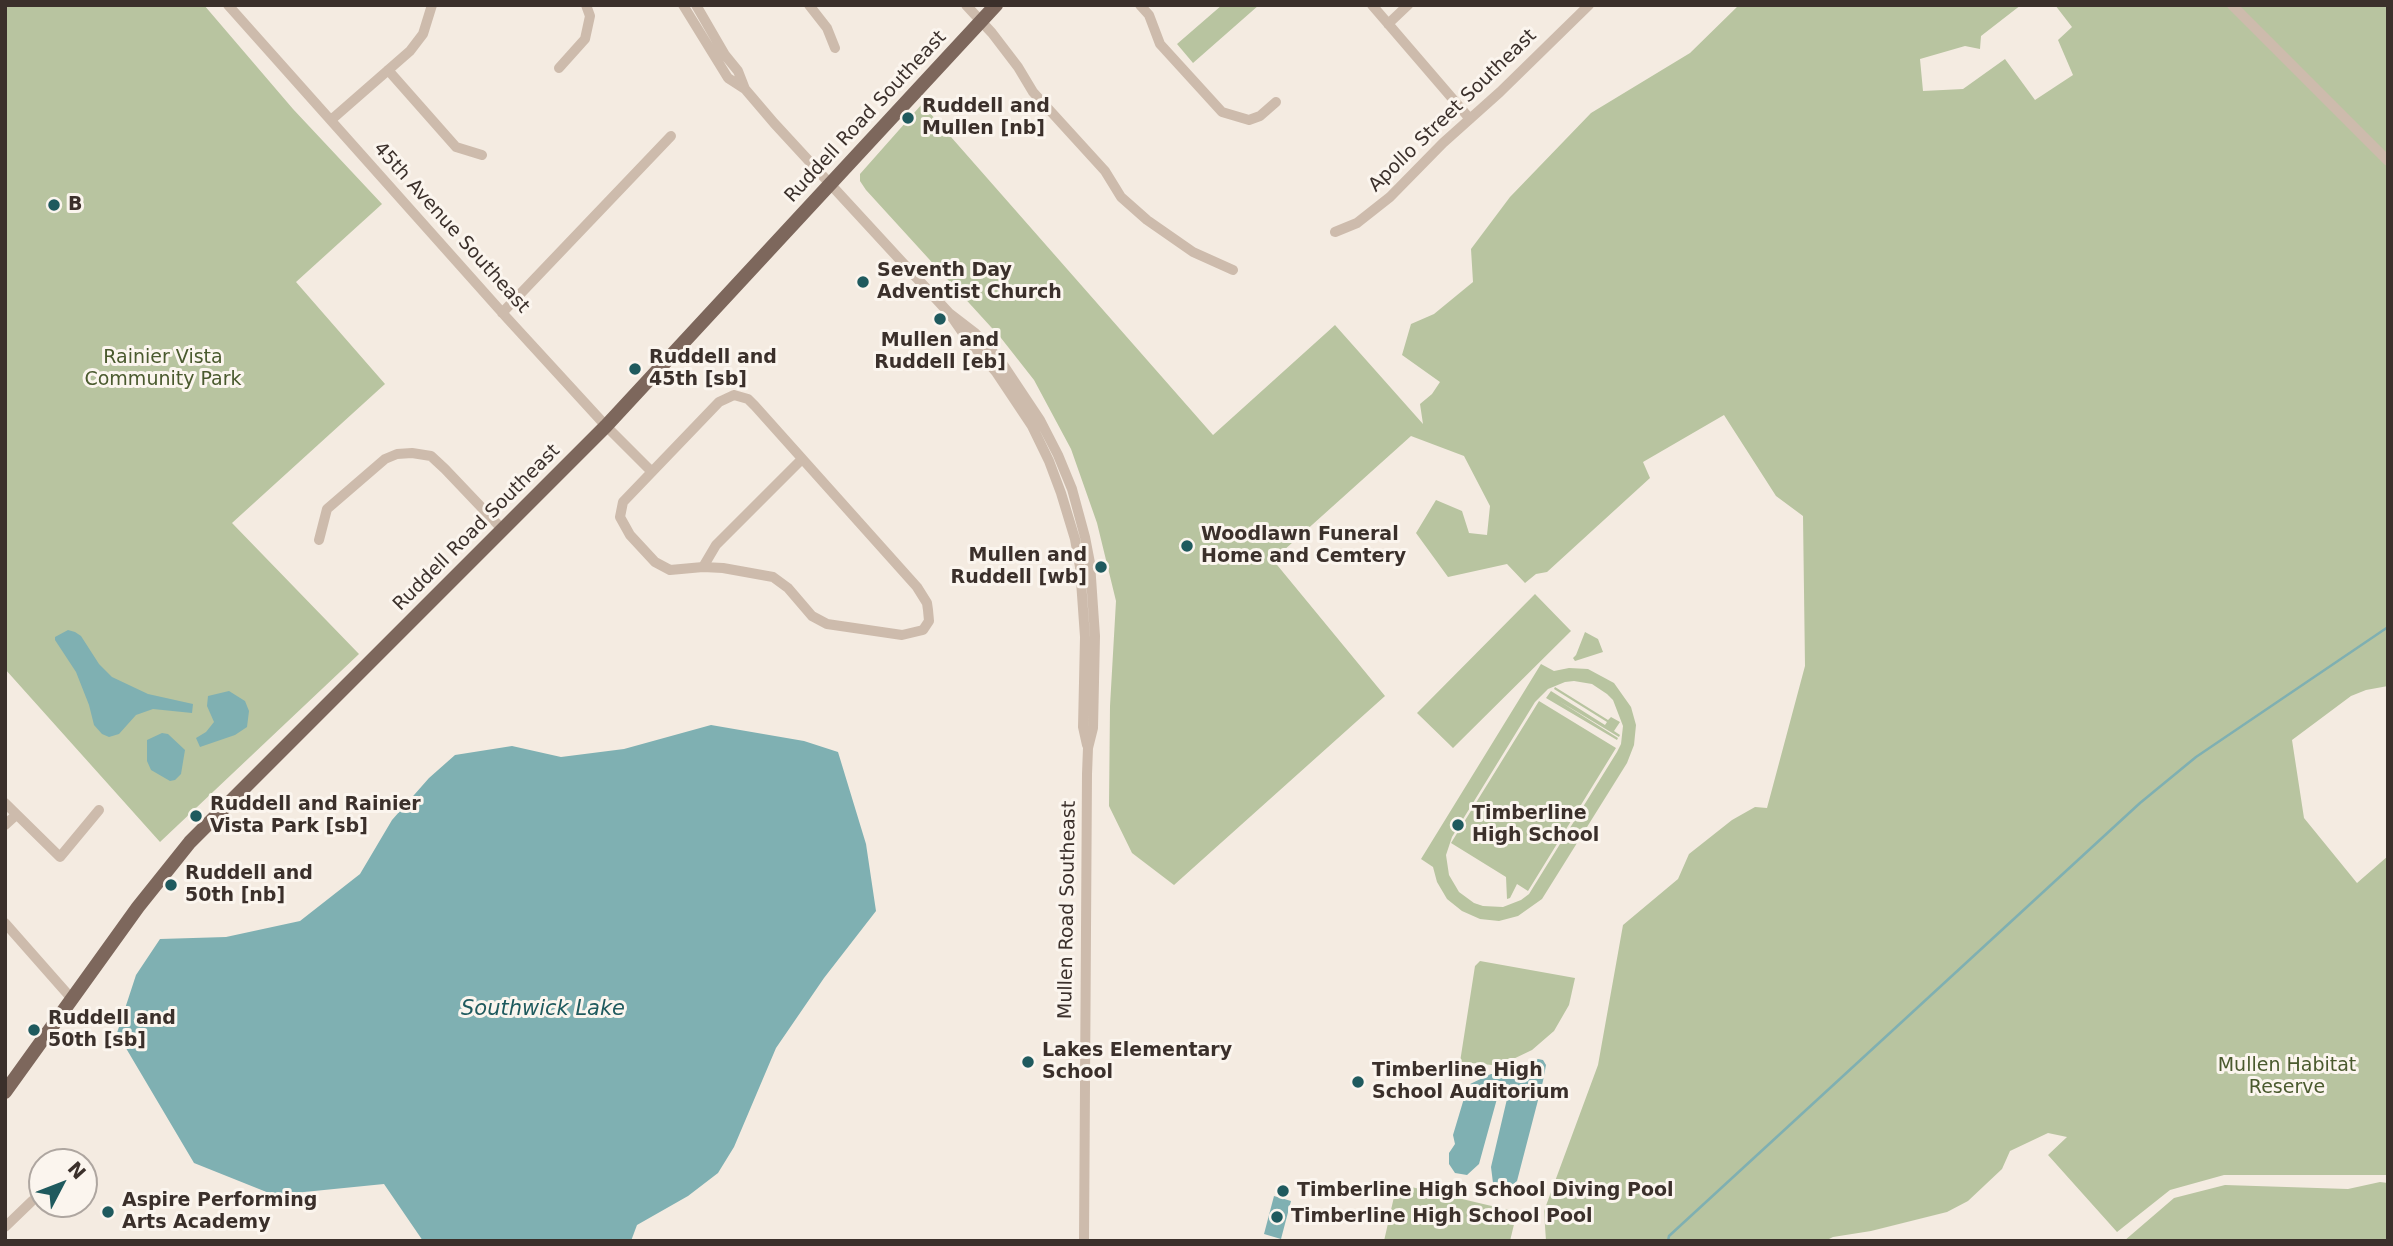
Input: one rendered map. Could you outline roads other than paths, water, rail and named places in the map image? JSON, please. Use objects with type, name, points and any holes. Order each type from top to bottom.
[{"type":"main road","name":"Ruddell Road Southeast","points":[[5,1092],[138,907],[190,842],[606,426],[996,5]]},
{"type":"street","name":"45th Avenue Southeast","points":[[228,5],[502,313],[606,426],[652,471]]},
{"type":"street","points":[[331,120],[410,51],[423,34],[432,5]]},
{"type":"street","points":[[559,68],[584,39],[590,16],[586,5]]},
{"type":"street","name":"Mullen Road Southeast","points":[[683,5],[728,78],[745,89],[831,183],[949,313],[967,339],[996,372],[1032,426],[1061,493],[1074,540],[1083,597],[1083,727],[1088,748],[1084,1241]]},
{"type":"street","name":"Mullen Road Southeast","points":[[696,5],[738,71],[745,89]]},
{"type":"street","points":[[809,5],[827,28],[835,48]]},
{"type":"street","points":[[966,5],[1018,67],[1033,92],[1105,171],[1121,197],[1147,220],[1193,252],[1233,270]]},
{"type":"street","points":[[1142,5],[1149,15],[1160,44],[1222,112],[1249,120],[1260,116],[1276,102]]},
{"type":"street","points":[[1373,5],[1470,119]]},
{"type":"street","points":[[1388,24],[1408,5]]},
{"type":"street","name":"Apollo Street Southeast","points":[[1335,232],[1357,223],[1390,197],[1590,5]]},
{"type":"street","points":[[2232,5],[2388,162]]},
{"type":"street","points":[[388,70],[456,147],[482,155]]},
{"type":"street","points":[[502,313],[671,136]]},
{"type":"street","points":[[734,395],[748,399],[917,587],[927,603],[927,626],[919,633],[902,635],[827,624],[812,616],[788,588],[765,574],[703,567],[679,570],[662,567],[623,526],[620,517],[624,502],[652,471],[719,402],[734,395]]},
{"type":"street","points":[[320,540],[327,509],[385,459],[397,454],[412,453],[430,456],[503,530]]},
{"type":"street","points":[[703,567],[716,545],[802,459]]},
{"type":"street","points":[[5,803],[60,857],[99,810]]},
{"type":"street","points":[[5,825],[16,815]]},
{"type":"street","points":[[5,923],[72,999]]},
{"type":"street","points":[[5,1227],[28,1205]]},
{"type":"water","points":[[68,630],[81,636],[99,664],[112,677],[148,694],[193,704],[192,713],[153,709],[136,715],[119,734],[109,737],[102,734],[94,725],[76,672],[55,640],[55,637]]},
{"type":"water","points":[[229,691],[245,701],[249,711],[247,727],[235,735],[200,747],[196,738],[206,732],[214,722],[207,706],[208,696]]},
{"type":"water","name":"Southwick Lake","points":[[711,725],[804,741],[838,752],[866,844],[876,911],[824,978],[776,1048],[734,1147],[718,1173],[688,1196],[637,1225],[631,1241],[423,1241],[384,1184],[274,1195],[194,1163],[117,1033],[136,975],[160,939],[226,937],[300,921],[360,874],[392,820],[429,778],[455,755],[512,746],[561,757],[624,749]]},
{"type":"water","points":[[162,733],[168,734],[185,750],[181,774],[175,780],[170,781],[151,770],[147,761],[147,740]]},
{"type":"water","points":[[1538,1059],[1543,1060],[1546,1065],[1517,1181],[1511,1186],[1499,1188],[1493,1183],[1491,1167],[1507,1099],[1503,1094],[1498,1095],[1479,1164],[1467,1175],[1455,1173],[1449,1164],[1449,1153],[1455,1144],[1453,1135],[1468,1085],[1491,1074],[1512,1074]]},
{"type":"water","name":"Timberline High School Pool","points":[[1274,1196],[1291,1201],[1281,1239],[1264,1234]]},
{"type":"waterway","points":[[1668,1241],[1669,1236],[2140,803],[2196,757],[2388,627]]},
{"type":"place","name":"Ruddell and Mullen [nb]","points":[[908,118]]},
{"type":"place","name":"B","points":[[54,205]]},
{"type":"place","name":"Seventh Day Adventist Church","points":[[863,282]]},
{"type":"place","name":"Mullen and Ruddell [eb]","points":[[940,319]]},
{"type":"place","name":"Ruddell and 45th [sb]","points":[[635,369]]},
{"type":"place","name":"Woodlawn Funeral Home and Cemtery","points":[[1187,546]]},
{"type":"place","name":"Mullen and Ruddell [wb]","points":[[1101,567]]},
{"type":"place","name":"Ruddell and Rainier Vista Park [sb]","points":[[196,816]]},
{"type":"place","name":"Timberline High School","points":[[1458,825]]},
{"type":"place","name":"Ruddell and 50th [nb]","points":[[171,885]]},
{"type":"place","name":"Ruddell and 50th [sb]","points":[[34,1030]]},
{"type":"place","name":"Lakes Elementary School","points":[[1028,1062]]},
{"type":"place","name":"Timberline High School Auditorium","points":[[1358,1082]]},
{"type":"place","name":"Timberline High School Diving Pool","points":[[1283,1191]]},
{"type":"place","name":"Aspire Performing Arts Academy","points":[[108,1212]]},
{"type":"place","name":"Timberline High School Pool","points":[[1277,1217]]},
{"type":"park label","name":"Rainier Vista Community Park","points":[[163,369]]},
{"type":"park label","name":"Mullen Habitat Reserve","points":[[2287,1077]]}]
